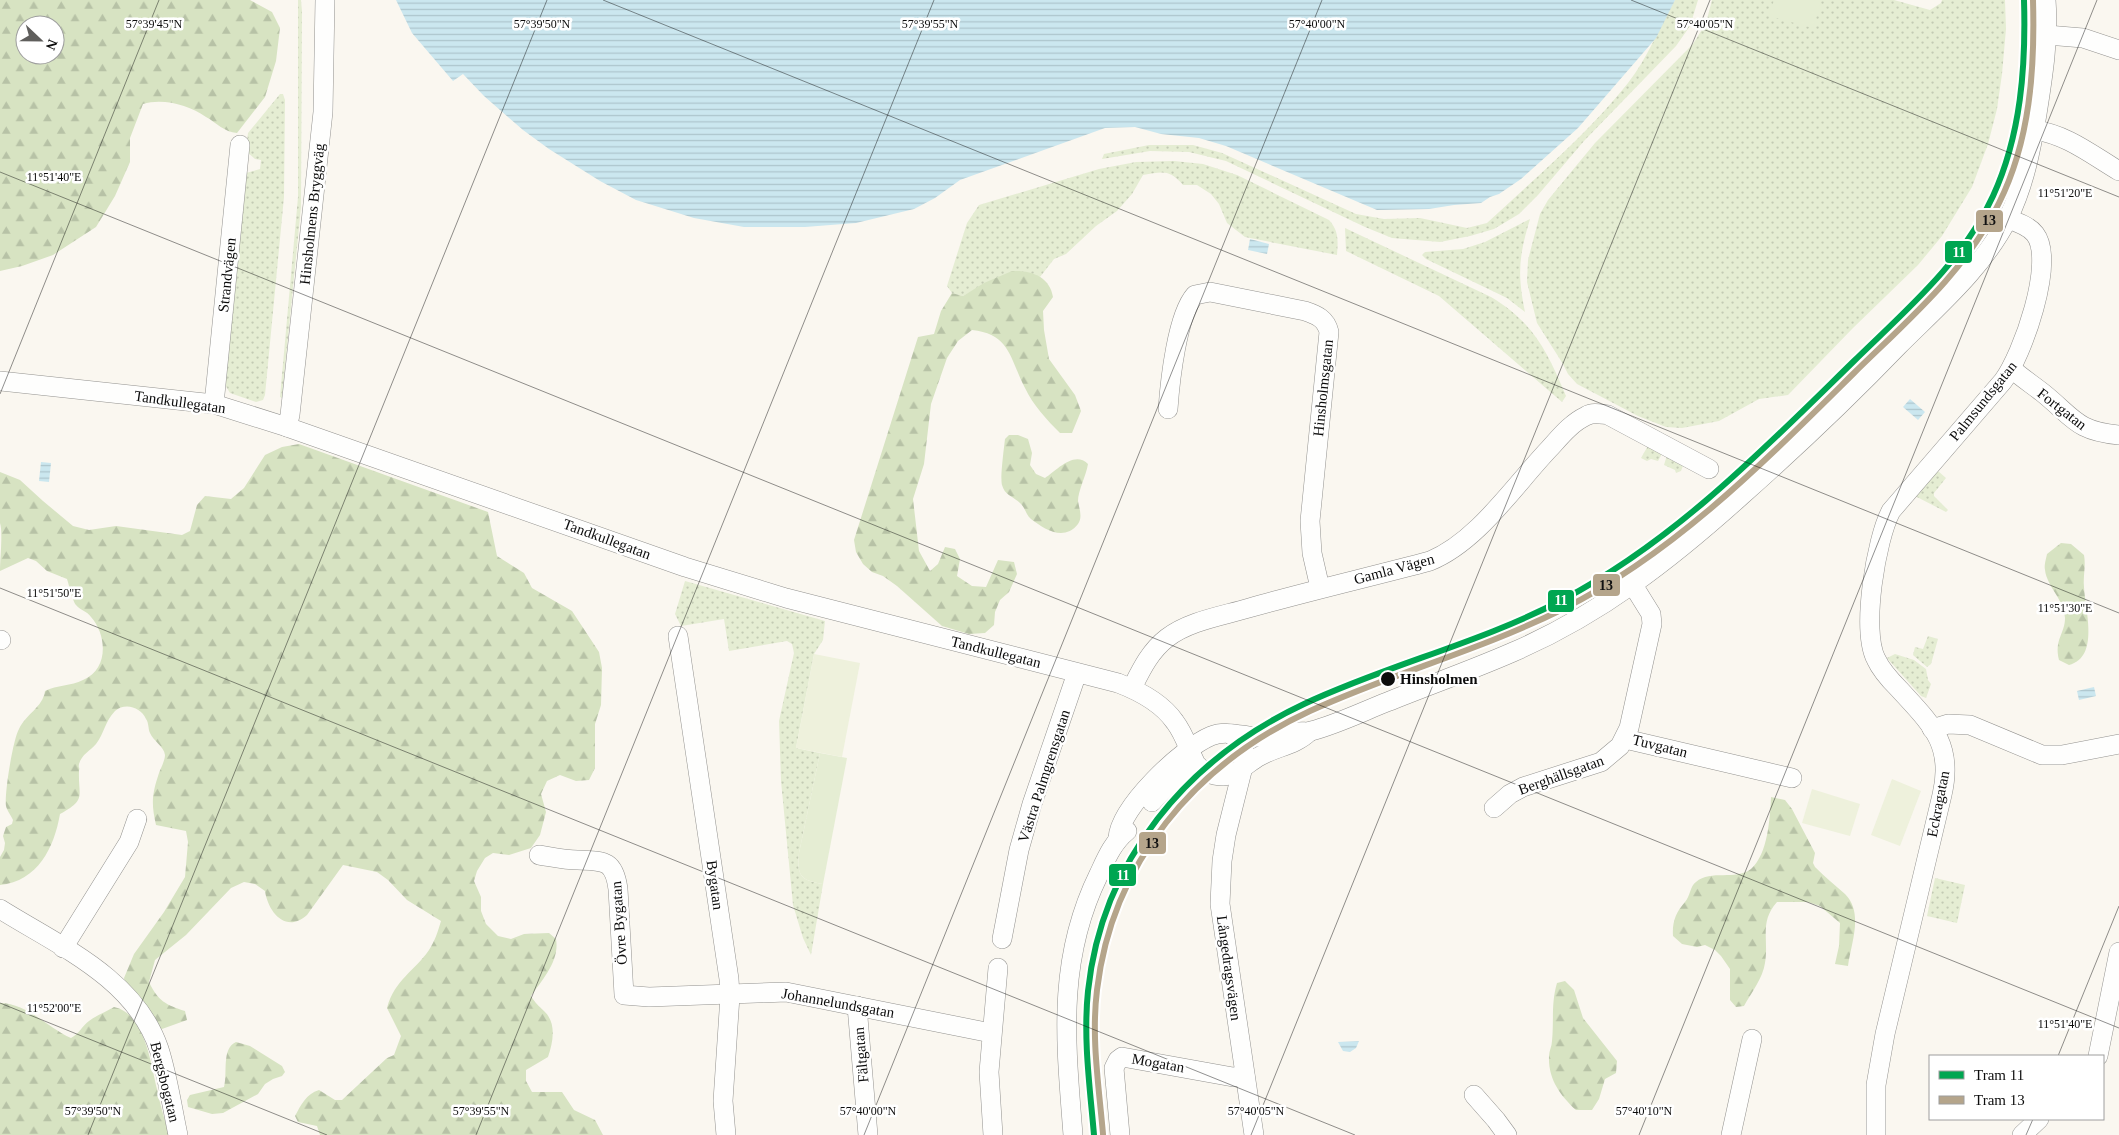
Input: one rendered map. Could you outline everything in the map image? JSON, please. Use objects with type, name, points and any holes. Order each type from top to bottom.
[{"type":"street","name":"Hinsholmens Bryggväg","points":[[287,427],[291,406],[323,112],[324,0]]},
{"type":"street","points":[[1073,1135],[1065,1014],[1071,965],[1079,927],[1094,883],[1118,838],[1119,829],[1130,810],[1155,779],[1190,748],[1209,737],[1221,733],[1267,737],[1309,732],[1516,651],[1597,609],[1633,585],[1677,552],[1727,509],[1858,388],[1973,269],[1995,242],[2008,219],[2022,184],[2034,130],[2047,35],[2046,0]]},
{"type":"street","points":[[2047,35],[2084,38],[2119,50]]},
{"type":"street","points":[[2034,130],[2047,131],[2063,138],[2119,171]]},
{"type":"street","name":"Strandvägen","points":[[214,404],[240,146]]},
{"type":"street","name":"Palmsundsgatan","points":[[1902,498],[2012,369],[2026,334],[2040,282],[2042,263],[2039,242],[2035,234],[2027,227],[2008,219]]},
{"type":"street","name":"Hinsholmsgatan","points":[[1168,410],[1171,378],[1182,319],[1185,309],[1195,295],[1201,292],[1210,292],[1305,311],[1316,314],[1324,320],[1329,332],[1310,530],[1312,554],[1320,588]]},
{"type":"street","name":"Fortgatan","points":[[2012,369],[2042,392],[2078,424],[2090,431],[2119,435]]},
{"type":"street","name":"Tandkullegatan","points":[[0,381],[214,404],[287,427],[738,584],[1132,688],[1168,713],[1176,722],[1190,748]]},
{"type":"street","name":"Gamla Vägen","points":[[1132,688],[1152,652],[1160,643],[1179,631],[1215,618],[1320,588],[1414,566],[1444,555],[1466,538],[1489,515],[1570,427],[1590,414],[1608,415],[1709,469]]},
{"type":"street","name":"Eckragatan","points":[[1876,1135],[1876,1085],[1885,1034],[1946,771],[1943,749],[1932,729],[1882,670],[1873,653],[1869,634],[1870,606],[1882,534],[1891,511],[1902,498]]},
{"type":"street","name":"Tuvgatan","points":[[1633,585],[1651,614],[1652,624],[1625,739],[1792,778]]},
{"type":"street","name":"Bygatan","points":[[678,636],[730,996],[723,1102],[726,1135]]},
{"type":"street","name":"Västra Palmgrensgatan","points":[[1002,939],[1019,850],[1032,804],[1077,673]]},
{"type":"street","points":[[1932,729],[1948,724],[1970,725],[2042,755],[2062,755],[2119,744]]},
{"type":"street","points":[[1118,838],[1129,829],[1168,785],[1184,773],[1208,772],[1231,775],[1261,755],[1303,738],[1309,732]]},
{"type":"street","points":[[1231,734],[1243,744],[1245,754],[1243,767]]},
{"type":"street","name":"Berghällsgatan","points":[[1494,808],[1510,794],[1523,787],[1600,762],[1612,755],[1625,739]]},
{"type":"street","points":[[1190,748],[1196,764],[1208,772],[1234,801]]},
{"type":"street","name":"Långedragsvägen","points":[[1243,767],[1222,861],[1220,904],[1254,1135]]},
{"type":"street","points":[[64,948],[129,842],[137,819]]},
{"type":"street","name":"Övre Bygatan","points":[[539,855],[569,860],[600,860],[611,867],[616,875],[624,995]]},
{"type":"street","name":"Bergsbogatan","points":[[0,909],[94,967],[120,988],[146,1022],[162,1058],[178,1135]]},
{"type":"street","points":[[2098,1055],[2119,952]]},
{"type":"street","points":[[993,1135],[989,1072],[998,968]]},
{"type":"street","name":"Johannelundsgatan","points":[[624,995],[649,998],[730,996],[786,992],[991,1034]]},
{"type":"street","name":"Fältgatan","points":[[858,1006],[868,1135]]},
{"type":"street","points":[[1731,1135],[1752,1039]]},
{"type":"street","name":"Mogatan","points":[[1120,1135],[1114,1068],[1122,1057],[1233,1077],[1244,1076]]},
{"type":"street","points":[[1474,1095],[1507,1135]]},
{"type":"street","points":[[2022,1135],[2038,1120]]},
{"type":"green space","points":[[0,0],[250,0],[272,12],[280,28],[276,61],[265,97],[237,133],[224,129],[184,106],[167,102],[143,104],[130,138],[130,162],[115,196],[96,227],[53,255],[22,266],[0,271]]},
{"type":"green space","points":[[298,0],[301,0],[302,11],[301,207],[282,398],[280,397],[298,197]]},
{"type":"green space","points":[[1675,0],[1698,0],[1690,26],[1676,46],[1584,141],[1538,195],[1519,214],[1494,229],[1470,236],[1440,242],[1392,238],[1226,161],[1189,152],[1150,151],[1102,159],[1104,154],[1149,145],[1193,145],[1222,153],[1356,214],[1384,219],[1420,218],[1467,228],[1487,223],[1560,156],[1612,102],[1642,63]]},
{"type":"green space","points":[[1712,0],[1894,0],[1930,10],[1941,3],[1942,0],[2005,0],[2006,29],[2002,74],[1997,109],[1988,144],[1972,187],[1942,236],[1918,265],[1788,395],[1759,399],[1719,421],[1682,428],[1666,427],[1638,416],[1577,384],[1568,374],[1537,323],[1527,282],[1528,260],[1540,214],[1548,200],[1595,143],[1693,44],[1706,23]]},
{"type":"green space","points":[[1774,0],[1813,0],[1821,2],[1813,28],[1769,16]]},
{"type":"green space","points":[[280,94],[283,94],[285,100],[284,197],[265,395],[263,400],[256,402],[230,393],[224,383],[246,173],[260,169],[261,160],[255,159],[246,151],[248,133]]},
{"type":"green space","points":[[1174,161],[1203,164],[1237,175],[1329,220],[1336,232],[1338,241],[1337,255],[1245,237],[1227,223],[1219,204],[1211,194],[1197,185],[1183,185],[1174,176],[1161,173],[1143,175],[1132,194],[1117,211],[1096,226],[1066,254],[1054,259],[1040,277],[1020,273],[1010,274],[991,281],[963,296],[952,293],[947,286],[967,223],[979,205],[1099,169],[1136,162]]},
{"type":"green space","points":[[1530,219],[1523,244],[1520,265],[1525,312],[1507,298],[1426,259],[1422,255],[1425,252],[1463,249],[1485,242]]},
{"type":"green space","points":[[1345,228],[1491,297],[1506,307],[1538,339],[1566,396],[1562,402],[1439,296],[1346,251]]},
{"type":"green space","points":[[1012,271],[1026,272],[1039,276],[1048,284],[1051,290],[1053,297],[1043,311],[1049,359],[1075,395],[1081,411],[1072,433],[1060,433],[1045,418],[1032,400],[1008,350],[995,337],[985,332],[972,330],[958,341],[947,358],[931,404],[924,464],[913,499],[919,551],[930,571],[938,564],[945,547],[955,549],[960,559],[957,576],[972,586],[986,587],[998,560],[1014,562],[1017,574],[1009,592],[1000,600],[995,612],[994,625],[985,633],[969,634],[942,626],[897,586],[883,576],[872,572],[863,564],[856,552],[854,540],[918,337],[934,334],[941,311],[952,293],[963,296],[984,283]]},
{"type":"green space","points":[[1009,435],[1018,435],[1028,439],[1032,453],[1030,465],[1036,474],[1045,478],[1071,460],[1083,460],[1088,464],[1078,497],[1080,518],[1078,524],[1072,529],[1060,533],[1042,527],[1031,519],[1022,505],[1007,494],[1002,485],[1002,470],[1005,439]]},
{"type":"green space","points":[[299,444],[488,512],[497,556],[524,573],[532,588],[572,611],[599,652],[602,668],[601,705],[595,724],[595,768],[589,780],[576,781],[560,775],[547,781],[541,794],[546,812],[540,835],[531,848],[509,855],[493,853],[485,858],[477,871],[474,881],[481,897],[481,911],[486,924],[498,936],[511,939],[524,934],[549,933],[556,939],[557,947],[553,962],[531,996],[551,1021],[553,1033],[551,1045],[548,1057],[526,1070],[526,1081],[532,1092],[562,1092],[574,1110],[595,1120],[603,1135],[320,1135],[317,1126],[298,1122],[295,1116],[304,1100],[311,1094],[319,1090],[335,1100],[342,1100],[387,1058],[394,1055],[401,1036],[387,1008],[390,998],[400,983],[429,950],[439,928],[441,921],[407,900],[388,880],[377,872],[343,865],[307,915],[292,922],[279,918],[274,913],[265,891],[255,884],[244,882],[231,888],[186,935],[155,960],[149,982],[152,988],[163,1001],[185,1011],[187,1020],[162,1029],[156,1026],[126,987],[124,978],[134,954],[164,912],[185,877],[188,842],[186,831],[156,825],[153,811],[154,793],[165,755],[163,749],[151,736],[148,722],[144,715],[137,709],[128,706],[115,711],[96,744],[80,761],[80,792],[78,801],[60,814],[53,839],[42,861],[25,877],[0,885],[0,857],[5,843],[3,836],[6,827],[12,824],[13,820],[7,810],[6,800],[14,744],[19,729],[41,702],[45,691],[78,682],[91,675],[101,660],[103,651],[100,633],[96,624],[75,603],[67,579],[47,571],[36,561],[28,558],[0,571],[0,472],[20,480],[73,526],[89,530],[116,526],[182,535],[190,531],[197,505],[205,496],[231,499],[244,488],[265,455],[282,447]]},
{"type":"green space","points":[[1649,444],[1663,452],[1658,461],[1651,459],[1647,461],[1641,458]]},
{"type":"green space","points":[[1667,455],[1684,463],[1681,471],[1676,473],[1675,470],[1664,465]]},
{"type":"green space","points":[[1938,471],[1946,478],[1934,493],[1934,496],[1948,510],[1946,512],[1915,496]]},
{"type":"green space","points":[[2061,543],[2071,544],[2084,555],[2085,559],[2084,583],[2088,620],[2088,643],[2085,653],[2079,660],[2069,665],[2059,660],[2058,647],[2065,624],[2064,611],[2046,576],[2045,568],[2047,554]]},
{"type":"green space","points":[[685,581],[825,621],[823,640],[814,654],[796,748],[820,753],[799,853],[799,867],[802,876],[809,881],[823,884],[811,955],[803,938],[793,905],[781,781],[779,721],[794,653],[792,644],[787,641],[729,651],[724,619],[681,626],[675,614]]},
{"type":"green space","points":[[1928,636],[1938,639],[1931,664],[1927,667],[1913,655],[1915,647],[1923,649]]},
{"type":"green space","points":[[814,654],[860,663],[842,757],[796,748]]},
{"type":"green space","points":[[1895,654],[1914,660],[1926,669],[1928,680],[1931,684],[1926,698],[1921,696],[1887,658]]},
{"type":"green space","points":[[820,753],[847,758],[823,884],[809,881],[802,876],[799,867],[799,853]]},
{"type":"green space","points":[[1892,779],[1921,791],[1900,846],[1871,835]]},
{"type":"green space","points":[[1812,789],[1860,804],[1850,836],[1802,823]]},
{"type":"green space","points":[[1771,797],[1785,800],[1792,809],[1815,853],[1813,863],[1815,867],[1845,894],[1851,902],[1854,910],[1855,928],[1848,966],[1835,964],[1839,946],[1840,923],[1820,906],[1808,902],[1777,902],[1771,909],[1766,924],[1766,954],[1762,974],[1744,1006],[1736,1007],[1730,1000],[1730,969],[1721,956],[1715,950],[1705,945],[1697,947],[1682,944],[1673,936],[1673,926],[1677,913],[1687,900],[1692,886],[1696,882],[1709,876],[1745,872],[1751,869],[1757,862],[1765,845]]},
{"type":"green space","points":[[1935,878],[1965,885],[1957,923],[1927,916]]},
{"type":"green space","points":[[1565,981],[1574,990],[1583,1018],[1617,1061],[1616,1073],[1605,1079],[1599,1099],[1592,1110],[1576,1110],[1556,1086],[1549,1064],[1554,998],[1557,983]]},
{"type":"green space","points":[[0,1003],[10,1004],[28,1011],[71,1038],[89,1021],[114,1007],[125,1011],[140,1029],[145,1041],[169,1135],[0,1135]]},
{"type":"green space","points":[[236,1042],[250,1046],[282,1066],[285,1072],[282,1076],[265,1084],[258,1094],[223,1113],[212,1114],[188,1107],[187,1100],[190,1095],[224,1087],[228,1050]]},
{"type":"water","points":[[396,0],[1675,0],[1656,38],[1578,128],[1521,179],[1499,194],[1481,203],[1429,209],[1377,210],[1226,146],[1199,138],[1161,134],[1135,127],[1105,128],[960,180],[935,198],[914,209],[856,223],[805,227],[744,227],[694,218],[636,200],[600,181],[549,149],[523,130],[484,96],[463,74],[453,81],[412,33]]},
{"type":"water","points":[[1250,239],[1269,244],[1267,254],[1248,250]]},
{"type":"water","points":[[1910,399],[1925,412],[1918,420],[1903,407]]},
{"type":"water","points":[[41,462],[51,463],[49,482],[39,481]]},
{"type":"water","points":[[2094,687],[2096,696],[2079,700],[2077,691]]},
{"type":"water","points":[[1359,1041],[1356,1048],[1350,1052],[1343,1051],[1338,1042]]},
{"type":"tram line","name":"11","points":[[1094,1135],[1086,1027],[1088,991],[1097,943],[1111,899],[1132,857],[1157,819],[1188,784],[1223,754],[1262,727],[1304,704],[1369,677],[1468,641],[1532,615],[1605,575],[1682,521],[1787,427],[1931,284],[1966,243],[1981,220],[2002,173],[2016,125],[2024,50],[2024,0]]},
{"type":"tram line","name":"13","points":[[1103,1134],[1096,1062],[1095,1008],[1106,944],[1120,900],[1141,860],[1166,823],[1196,789],[1230,759],[1268,733],[1341,697],[1532,624],[1604,586],[1643,561],[1681,533],[1718,503],[1787,439],[1934,294],[1953,273],[1985,228],[1999,203],[2009,179],[2018,155],[2024,130],[2033,52],[2033,0]]},
{"type":"place","name":"Hinsholmen","points":[[1388,679]]}]
